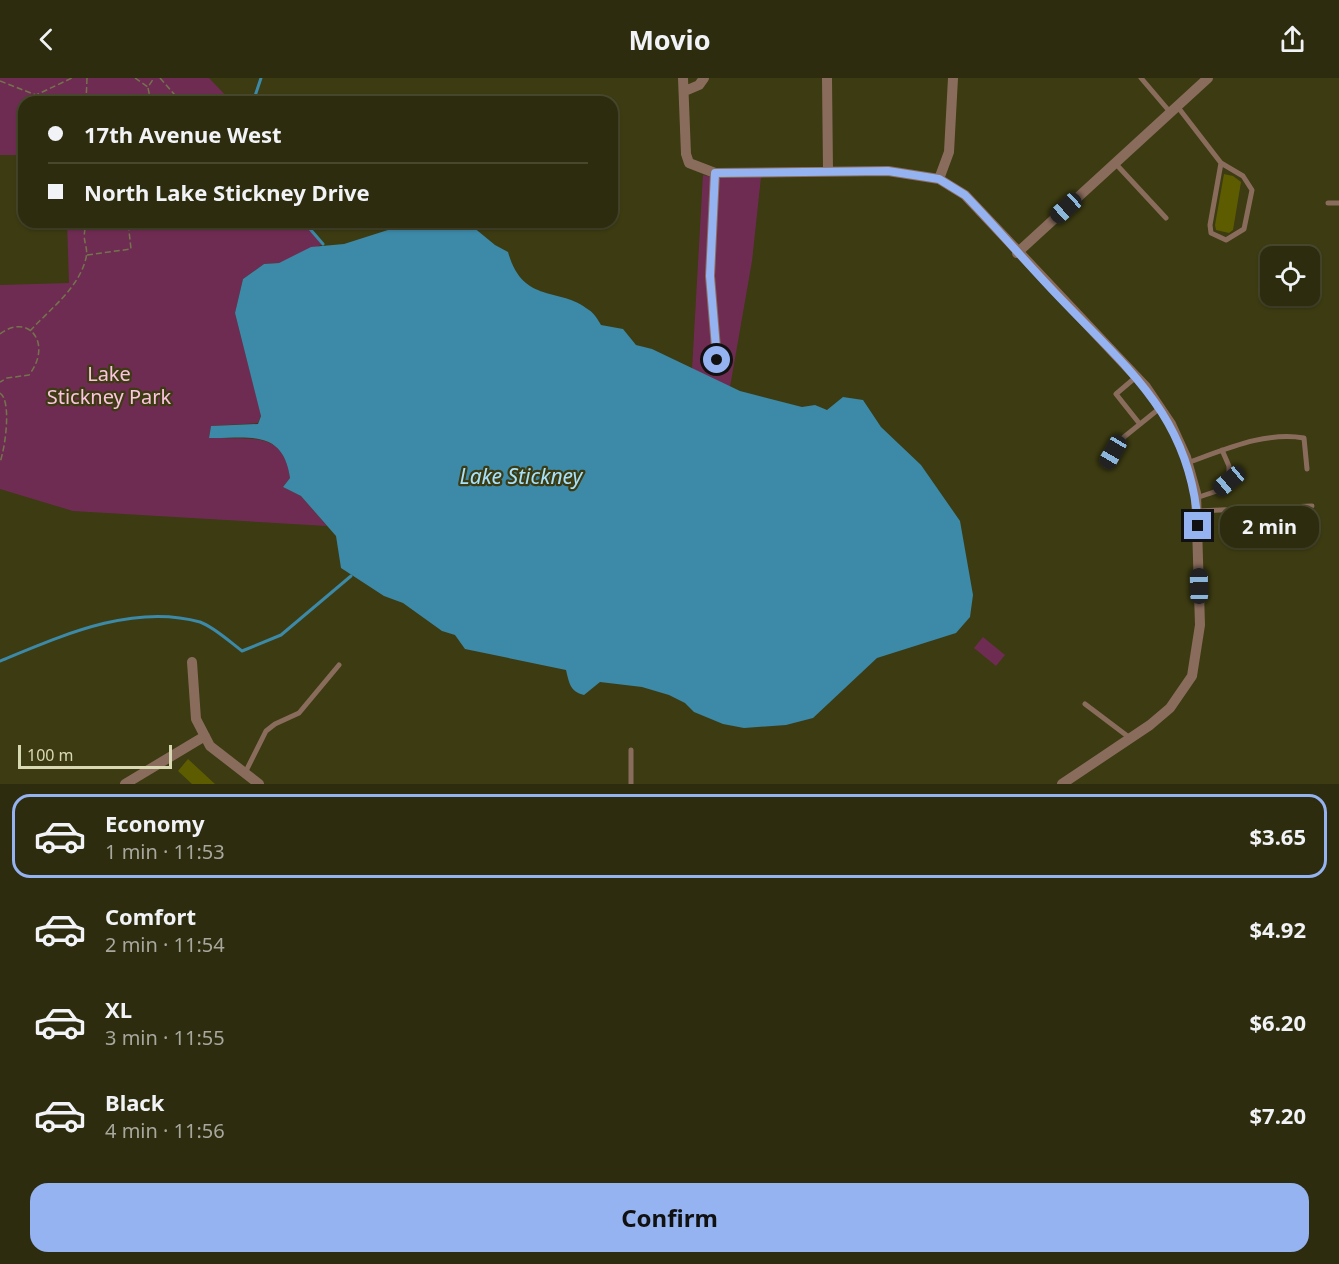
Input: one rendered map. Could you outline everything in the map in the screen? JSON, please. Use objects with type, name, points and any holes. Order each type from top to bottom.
[{"type":"street","points":[[682,78],[685,91],[686,154],[689,163],[715,173],[888,171],[939,179],[965,195],[1017,253],[1136,377],[1171,424],[1187,463],[1196,498],[1200,626],[1192,676],[1170,708],[1062,784]]},
{"type":"street","points":[[685,91],[699,85],[704,78]]},
{"type":"street","points":[[827,78],[828,170]]},
{"type":"street","points":[[939,179],[949,153],[953,78]]},
{"type":"street","points":[[1017,253],[1208,78]]},
{"type":"street","points":[[715,173],[710,276],[717,360]]},
{"type":"street","points":[[192,662],[196,719],[210,746],[255,783]]},
{"type":"street","points":[[125,784],[205,736]]},
{"type":"lane","points":[[1141,78],[1174,109],[1221,163],[1243,176],[1252,190],[1245,229],[1226,240],[1211,233],[1210,225],[1221,163]]},
{"type":"lane","points":[[1115,163],[1166,218]]},
{"type":"lane","points":[[1328,203],[1339,202]]},
{"type":"lane","points":[[1136,377],[1116,394],[1139,423]]},
{"type":"lane","points":[[1105,465],[1124,437],[1160,408]]},
{"type":"lane","points":[[1187,463],[1222,450],[1287,435],[1304,438],[1307,469]]},
{"type":"lane","points":[[1196,498],[1217,491],[1229,481],[1229,466],[1222,450]]},
{"type":"lane","points":[[1197,511],[1312,506]]},
{"type":"lane","points":[[245,773],[266,731],[275,723],[299,713],[339,665]]},
{"type":"lane","points":[[1085,704],[1130,738]]},
{"type":"lane","points":[[631,750],[631,784]]},
{"type":"path","points":[[0,81],[36,95],[72,78]]},
{"type":"path","points":[[86,96],[87,78]]},
{"type":"path","points":[[135,78],[148,87],[150,96]]},
{"type":"path","points":[[148,87],[154,78]]},
{"type":"path","points":[[160,78],[176,96]]},
{"type":"path","points":[[30,331],[78,280],[87,255],[82,237],[85,228]]},
{"type":"path","points":[[87,255],[131,249],[129,228]]},
{"type":"path","points":[[0,334],[15,328],[30,331],[37,337],[40,345],[37,364],[29,375],[7,378],[0,382]]},
{"type":"path","points":[[0,393],[7,403],[4,453],[0,462]]},
{"type":"green space","points":[[0,78],[209,78],[226,96],[18,96],[18,155],[0,155]]},
{"type":"green space","points":[[703,175],[715,178],[761,177],[752,261],[730,387],[692,370]]},
{"type":"green space","name":"Lake Stickney Park","points":[[67,228],[309,228],[323,244],[279,263],[264,264],[243,279],[235,313],[261,415],[258,423],[211,426],[209,437],[262,440],[272,444],[280,451],[286,462],[290,478],[283,487],[301,496],[327,526],[73,511],[0,489],[0,285],[69,283]]},
{"type":"green space","points":[[983,637],[1005,655],[996,666],[974,648]]},
{"type":"water","name":"Lake Stickney","points":[[394,228],[474,228],[495,245],[508,252],[515,269],[532,287],[578,303],[593,313],[601,325],[623,329],[636,345],[652,349],[740,391],[802,407],[815,405],[827,410],[843,397],[863,400],[881,427],[921,465],[960,521],[973,595],[970,617],[956,633],[877,658],[813,718],[786,725],[744,728],[723,724],[694,712],[685,703],[669,695],[642,687],[600,682],[584,695],[579,694],[569,682],[566,670],[465,649],[455,635],[442,631],[403,603],[384,596],[341,568],[336,536],[301,496],[283,487],[290,478],[286,462],[280,451],[272,444],[250,438],[209,438],[211,426],[258,424],[261,416],[235,313],[243,279],[264,264],[279,263],[311,247],[344,244]]},
{"type":"building","points":[[1224,174],[1233,176],[1241,182],[1233,230],[1229,233],[1216,230],[1215,225]]},
{"type":"building","points":[[188,759],[215,784],[192,784],[178,771]]},
{"type":"waterway","points":[[255,96],[261,78]]},
{"type":"waterway","points":[[309,228],[323,244]]},
{"type":"waterway","points":[[0,661],[98,625],[123,619],[149,617],[175,617],[200,622],[242,651],[281,635],[351,576]]},
{"type":"route","points":[[717,360],[710,276],[715,173],[888,171],[939,179],[965,195],[1017,253],[1146,387],[1171,424],[1186,457],[1196,493],[1198,526]]}]
